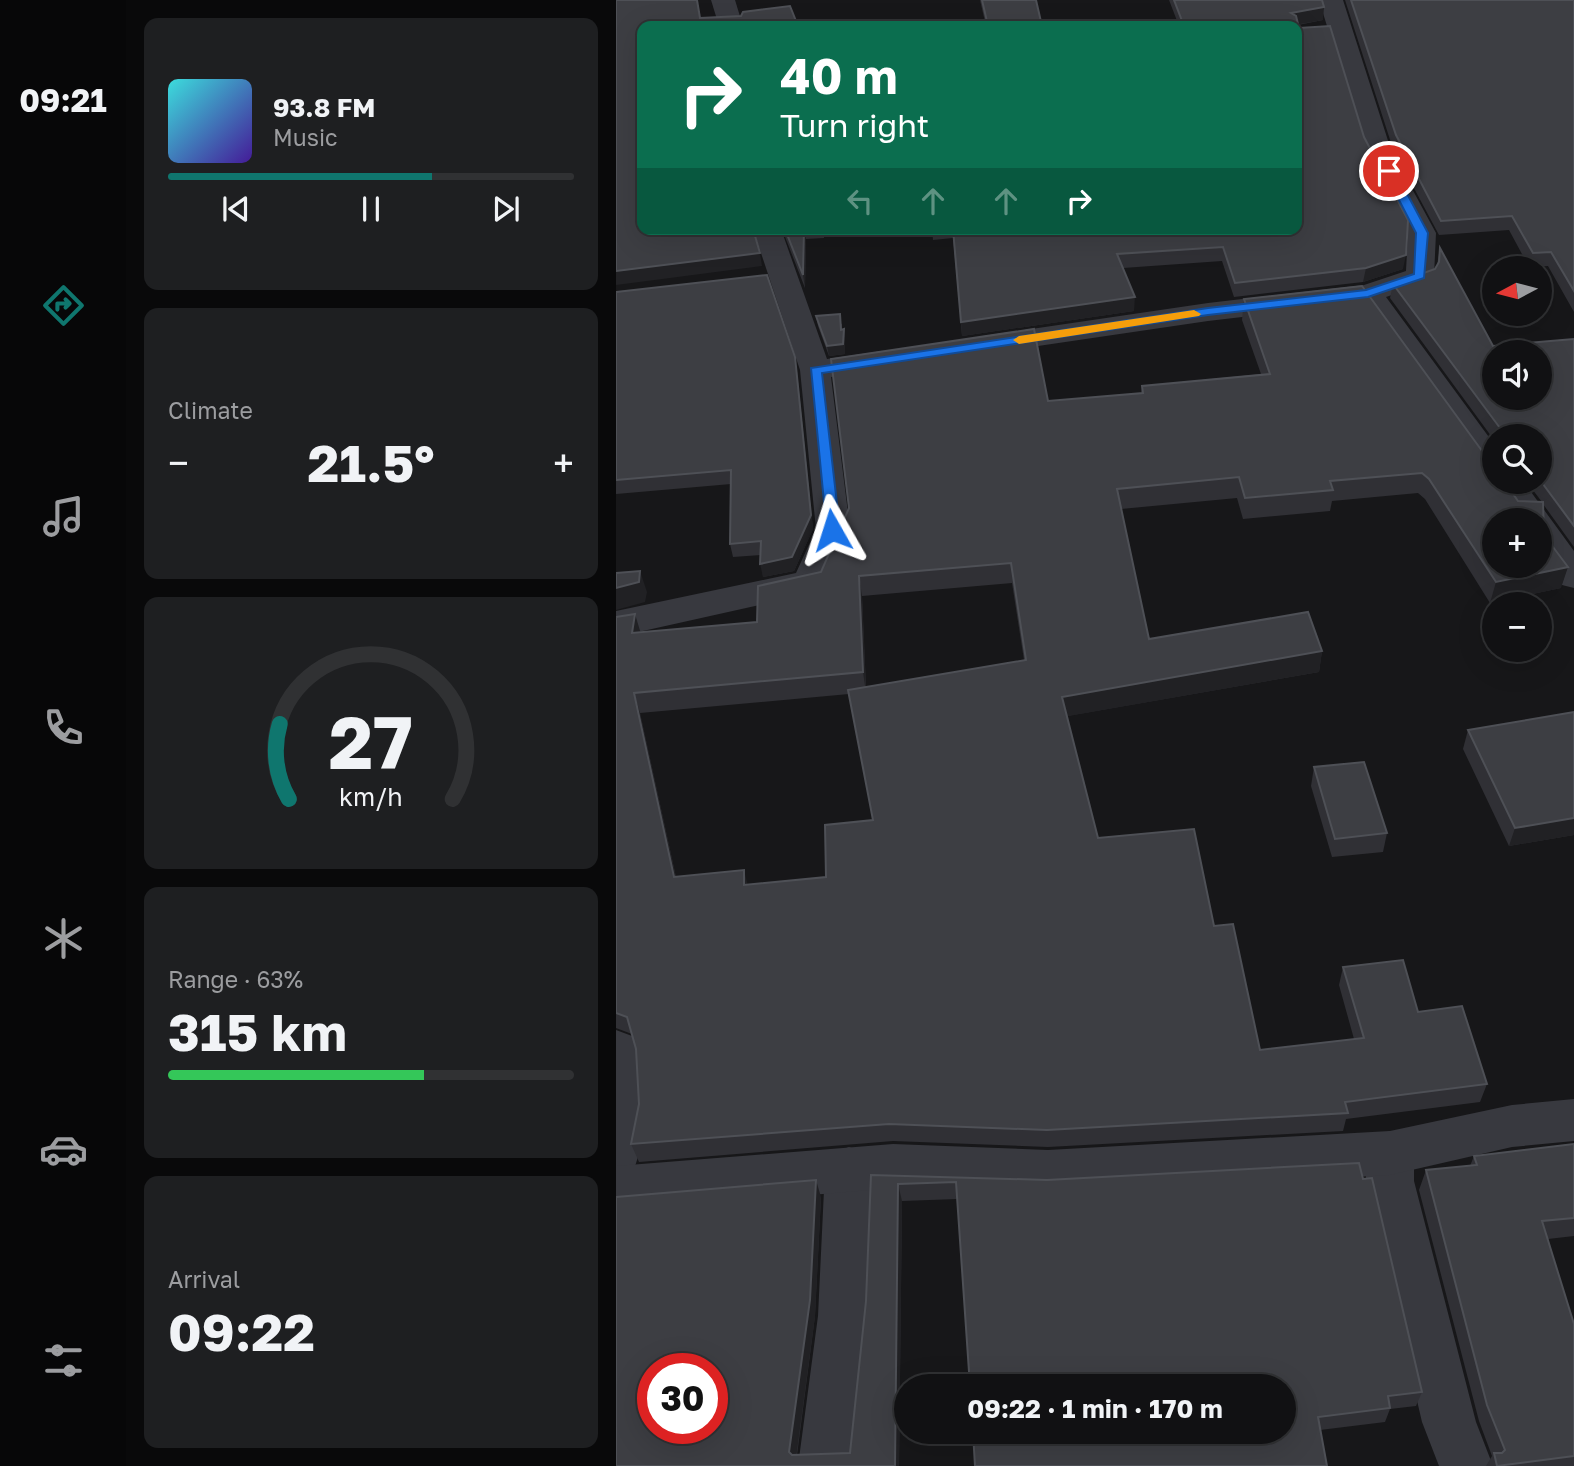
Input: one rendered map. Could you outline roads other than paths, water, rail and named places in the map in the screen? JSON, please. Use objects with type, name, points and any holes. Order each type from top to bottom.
[{"type":"street","points":[[723,0],[729,21]]},
{"type":"street","points":[[951,350],[1208,312],[1368,293],[1420,276],[1422,233],[1378,150],[1329,29],[1331,0]]},
{"type":"street","points":[[616,624],[810,582],[832,530],[815,370],[768,276],[767,235]]},
{"type":"street","points":[[1368,293],[1482,450]]},
{"type":"street","points":[[815,370],[910,356]]},
{"type":"street","points":[[1552,546],[1574,576]]},
{"type":"street","points":[[616,1051],[622,1084],[616,1155]]},
{"type":"street","points":[[616,1189],[893,1166],[1048,1172],[1390,1153],[1513,1126],[1574,1120]]},
{"type":"street","points":[[1390,1153],[1393,1192],[1449,1422],[1466,1466]]},
{"type":"street","points":[[825,1466],[844,1316],[849,1169]]}]
